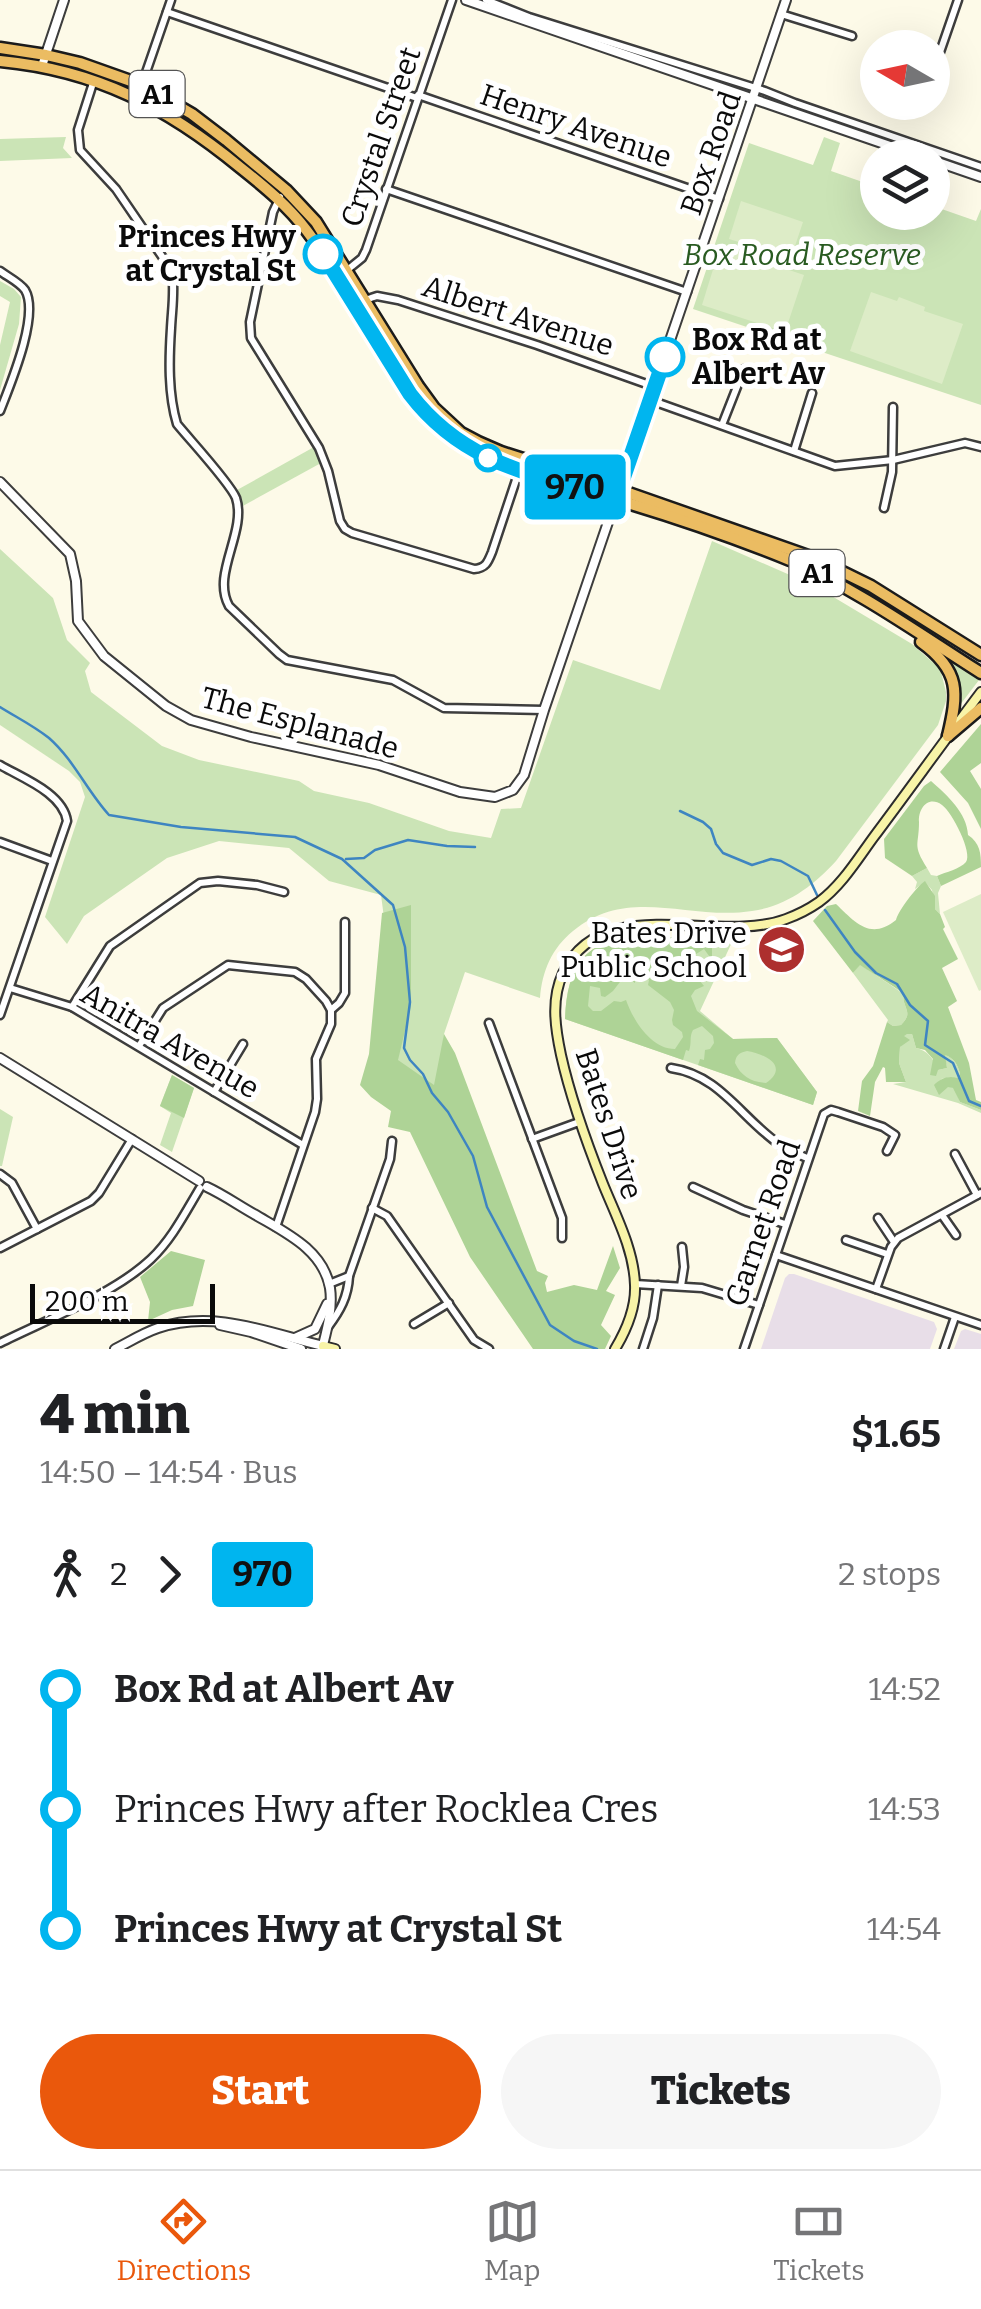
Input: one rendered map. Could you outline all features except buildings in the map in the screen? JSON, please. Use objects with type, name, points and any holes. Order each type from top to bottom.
[{"type":"highway","name":"A1","points":[[0,48],[94,79],[148,102],[282,194]]},
{"type":"highway","name":"A1","points":[[0,61],[44,61],[98,68],[142,86],[192,114],[282,194],[365,300],[434,408],[461,433],[501,452],[792,561],[844,585],[981,672]]},
{"type":"highway","name":"A1","points":[[342,274],[410,394],[449,436],[472,450],[519,470],[618,494],[770,541],[840,569],[981,655]]},
{"type":"highway","points":[[912,629],[919,641],[942,660],[953,680],[955,702],[948,736]]},
{"type":"highway","points":[[948,736],[981,708]]},
{"type":"main road","name":"Bates Drive","points":[[615,1349],[632,1310],[635,1284],[630,1252],[569,1092],[555,1014],[560,981],[576,953],[616,928],[751,927],[771,924],[820,901],[851,868],[981,692]]},
{"type":"main road","points":[[323,1348],[335,1349]]},
{"type":"street","points":[[44,61],[64,0]]},
{"type":"street","points":[[142,86],[171,0]]},
{"type":"street","name":"Crystal Street","points":[[342,274],[366,250],[452,0]]},
{"type":"street","points":[[466,0],[871,140]]},
{"type":"street","points":[[486,0],[981,167]]},
{"type":"street","name":"Box Road","points":[[524,776],[786,0]]},
{"type":"street","points":[[948,30],[958,0]]},
{"type":"street","name":"Henry Avenue","points":[[167,12],[719,199]]},
{"type":"street","points":[[781,14],[852,36]]},
{"type":"street","points":[[94,79],[78,130],[80,150],[116,189],[172,271],[172,410],[177,424],[232,492],[237,504],[224,586],[230,606],[287,660],[393,680],[444,708],[544,710]]},
{"type":"street","points":[[950,166],[981,177]]},
{"type":"street","points":[[386,189],[687,292]]},
{"type":"street","points":[[282,194],[272,212],[250,322],[251,338],[324,458],[345,528],[474,569],[482,568],[488,563],[519,470]]},
{"type":"street","points":[[0,271],[23,287],[29,305],[27,327],[0,411]]},
{"type":"street","name":"Albert Avenue","points":[[365,300],[377,296],[398,300],[655,386]]},
{"type":"street","points":[[722,425],[744,369]]},
{"type":"street","points":[[794,451],[812,393]]},
{"type":"street","points":[[650,400],[835,466],[893,460],[965,443],[981,447]]},
{"type":"street","points":[[884,508],[893,460],[893,406]]},
{"type":"street","name":"The Esplanade","points":[[0,482],[70,554],[78,621],[104,656],[173,710],[212,728],[379,764],[452,790],[487,797],[507,794],[524,776]]},
{"type":"street","points":[[0,765],[51,796],[65,811],[67,826],[0,1015]]},
{"type":"street","points":[[0,842],[52,861]]},
{"type":"street","points":[[72,1007],[110,946],[200,883],[218,880],[284,892]]},
{"type":"street","points":[[331,1010],[345,991],[344,922]]},
{"type":"street","points":[[138,1046],[163,1008],[228,965],[295,972],[324,998],[331,1010],[331,1024],[316,1059],[315,1112],[276,1227]]},
{"type":"street","name":"Anitra Avenue","points":[[10,988],[72,1007],[303,1145]]},
{"type":"street","points":[[488,1024],[562,1218],[562,1238]]},
{"type":"street","points":[[214,1092],[243,1044]]},
{"type":"street","points":[[0,1058],[134,1140],[154,1148],[202,1185],[296,1239],[311,1252],[330,1287],[323,1348],[248,1325],[192,1322],[159,1328],[115,1349]]},
{"type":"street","points":[[671,1068],[686,1070],[713,1083],[776,1142],[808,1158]]},
{"type":"street","name":"Garnet Road","points":[[744,1349],[826,1112],[838,1112],[883,1127],[894,1135],[888,1151]]},
{"type":"street","points":[[532,1139],[579,1122]]},
{"type":"street","points":[[0,1248],[91,1201],[134,1140]]},
{"type":"street","points":[[327,1328],[341,1309],[390,1158],[392,1140]]},
{"type":"street","points":[[876,1290],[894,1242],[979,1194],[954,1154]]},
{"type":"street","points":[[0,1174],[12,1183],[37,1229]]},
{"type":"street","points":[[0,1343],[135,1272],[166,1242],[202,1185]]},
{"type":"street","points":[[693,1188],[786,1224]]},
{"type":"street","points":[[372,1208],[387,1216],[474,1340],[489,1349]]},
{"type":"street","points":[[942,1214],[956,1235]]},
{"type":"street","points":[[878,1218],[894,1242]]},
{"type":"street","points":[[846,1240],[888,1254]]},
{"type":"street","points":[[681,1286],[682,1247]]},
{"type":"street","points":[[776,1255],[981,1325]]},
{"type":"street","points":[[294,1338],[316,1329],[326,1309],[330,1287],[349,1276]]},
{"type":"street","points":[[635,1284],[706,1288],[759,1305]]},
{"type":"street","points":[[643,1349],[658,1285]]},
{"type":"street","points":[[414,1324],[448,1303]]},
{"type":"street","points":[[944,1349],[955,1316]]},
{"type":"street","points":[[211,1322],[300,1349]]},
{"type":"shaded area","points":[[789,1274],[934,1322],[937,1329],[930,1349],[761,1349]]},
{"type":"shaded area","points":[[965,1329],[981,1334],[981,1349],[954,1349]]},
{"type":"green space","points":[[66,137],[63,148],[72,158],[0,161],[0,139]]},
{"type":"green space","name":"Box Road Reserve","points":[[824,137],[840,143],[831,171],[860,181],[860,230],[950,230],[950,212],[976,221],[981,209],[981,405],[693,309],[749,143],[813,165]]},
{"type":"green space","points":[[741,201],[803,222],[791,258],[729,239]]},
{"type":"green space","points":[[720,247],[804,275],[785,332],[702,305]]},
{"type":"green space","points":[[0,281],[21,297],[19,324],[0,390],[0,345],[10,302],[0,296]]},
{"type":"green space","points":[[871,292],[897,301],[899,297],[925,307],[924,311],[963,324],[942,384],[850,351]]},
{"type":"green space","points":[[314,447],[321,463],[241,507],[237,490]]},
{"type":"green space","points":[[712,541],[815,586],[912,644],[941,672],[946,701],[938,725],[836,861],[788,900],[752,911],[638,907],[594,917],[573,931],[554,953],[540,998],[465,972],[444,1034],[439,1134],[376,1100],[396,1009],[381,895],[329,881],[289,848],[219,841],[167,858],[84,916],[67,944],[45,917],[85,797],[80,782],[69,771],[0,725],[0,549],[53,598],[67,640],[90,663],[85,671],[91,692],[162,746],[199,760],[299,781],[314,791],[369,803],[449,831],[491,838],[501,809],[521,808],[573,660],[660,690]]},
{"type":"green space","points":[[949,659],[979,680],[960,705],[959,681]]},
{"type":"green space","points":[[981,724],[981,763],[970,771],[981,789],[981,829],[968,803],[940,772]]},
{"type":"green space","points":[[931,781],[960,812],[981,857],[981,867],[941,886],[937,876],[960,867],[967,857],[956,824],[937,802],[925,805],[919,817],[918,849],[927,868],[912,876],[885,858],[884,839]]},
{"type":"green space","points":[[927,868],[941,886],[940,914],[925,882],[915,889],[917,882],[912,876]]},
{"type":"green space","points":[[925,881],[935,896],[935,909],[958,959],[942,968],[957,1001],[948,1007],[981,1110],[960,1102],[953,1088],[948,1087],[939,1095],[934,1085],[944,1078],[957,1078],[957,1065],[945,1055],[947,1068],[938,1070],[936,1076],[930,1075],[933,1059],[925,1050],[916,1048],[912,1034],[907,1034],[904,1036],[910,1040],[900,1047],[899,1063],[906,1082],[886,1082],[883,1067],[875,1082],[870,1116],[858,1111],[862,1081],[873,1066],[887,1022],[901,1025],[906,1019],[903,995],[860,965],[853,973],[813,921],[827,906],[836,904],[863,927],[887,926],[896,920]]},
{"type":"green space","points":[[981,894],[981,990],[979,991],[943,912]]},
{"type":"green space","points":[[411,905],[411,1006],[398,1060],[434,1085],[444,1034],[455,1053],[537,1271],[548,1276],[547,1292],[574,1285],[597,1290],[613,1246],[620,1268],[606,1291],[615,1295],[601,1325],[611,1336],[605,1349],[533,1349],[470,1257],[410,1132],[388,1127],[391,1111],[360,1085],[369,1054],[382,913]]},
{"type":"green space","points":[[639,936],[733,940],[700,1011],[733,1039],[777,1038],[817,1092],[813,1105],[565,1019],[570,985],[582,959],[605,943]]},
{"type":"green space","points":[[620,938],[712,939],[712,960],[704,949],[693,956],[685,953],[684,961],[702,971],[699,980],[704,986],[691,996],[697,1011],[733,1039],[777,1038],[817,1092],[813,1105],[698,1065],[700,1059],[704,1060],[705,1050],[714,1043],[713,1036],[702,1026],[693,1030],[683,1060],[565,1019],[570,985],[582,959],[592,950]],"holes":[[[644,974],[648,985],[674,1010],[673,1025],[683,1037],[675,1049],[651,1039],[626,1000],[614,1001],[601,1011],[588,1006],[590,986],[600,988],[601,996],[605,997],[623,978],[635,983],[635,977]],[[747,1051],[767,1058],[775,1066],[773,1077],[766,1083],[747,1078],[737,1068],[737,1056]]]},
{"type":"green space","points":[[860,964],[903,994],[907,1014],[901,1025],[887,1022],[853,973]]},
{"type":"green space","points":[[912,1034],[916,1048],[930,1056],[938,1070],[947,1068],[944,1054],[953,1060],[960,1074],[956,1079],[941,1079],[954,1088],[960,1102],[981,1113],[893,1084],[906,1082],[899,1063],[900,1047],[902,1035]]},
{"type":"green space","points":[[172,1075],[194,1088],[172,1152],[160,1145],[171,1113],[160,1106]]},
{"type":"green space","points":[[172,1075],[194,1088],[184,1118],[160,1106]]},
{"type":"green space","points":[[0,1109],[13,1117],[2,1166],[0,1166]]},
{"type":"green space","points":[[171,1251],[205,1260],[193,1306],[148,1321],[150,1302],[140,1277]]},
{"type":"waterway","points":[[0,707],[49,738],[109,815],[181,827],[295,837],[342,859],[393,905],[405,947],[410,1002],[404,1048],[473,1156],[487,1207],[550,1325],[574,1341],[597,1349]]},
{"type":"waterway","points":[[680,811],[711,829],[723,853],[752,865],[771,859],[781,861],[808,876],[817,895]]},
{"type":"waterway","points":[[346,859],[364,858],[375,850],[408,840],[475,847]]},
{"type":"waterway","points":[[825,910],[855,952],[876,973],[897,984],[910,1005],[928,1021],[925,1045],[953,1063],[969,1101],[981,1106]]},
{"type":"bus line","name":"970","points":[[323,254],[426,414],[449,436],[472,450],[519,470],[616,499],[665,357]]},
{"type":"place","name":"Princes Hwy at Crystal St","points":[[323,254]]},
{"type":"place","name":"Box Rd at Albert Av","points":[[665,357]]},
{"type":"place","name":"Bates Drive Public School","points":[[782,950]]}]
